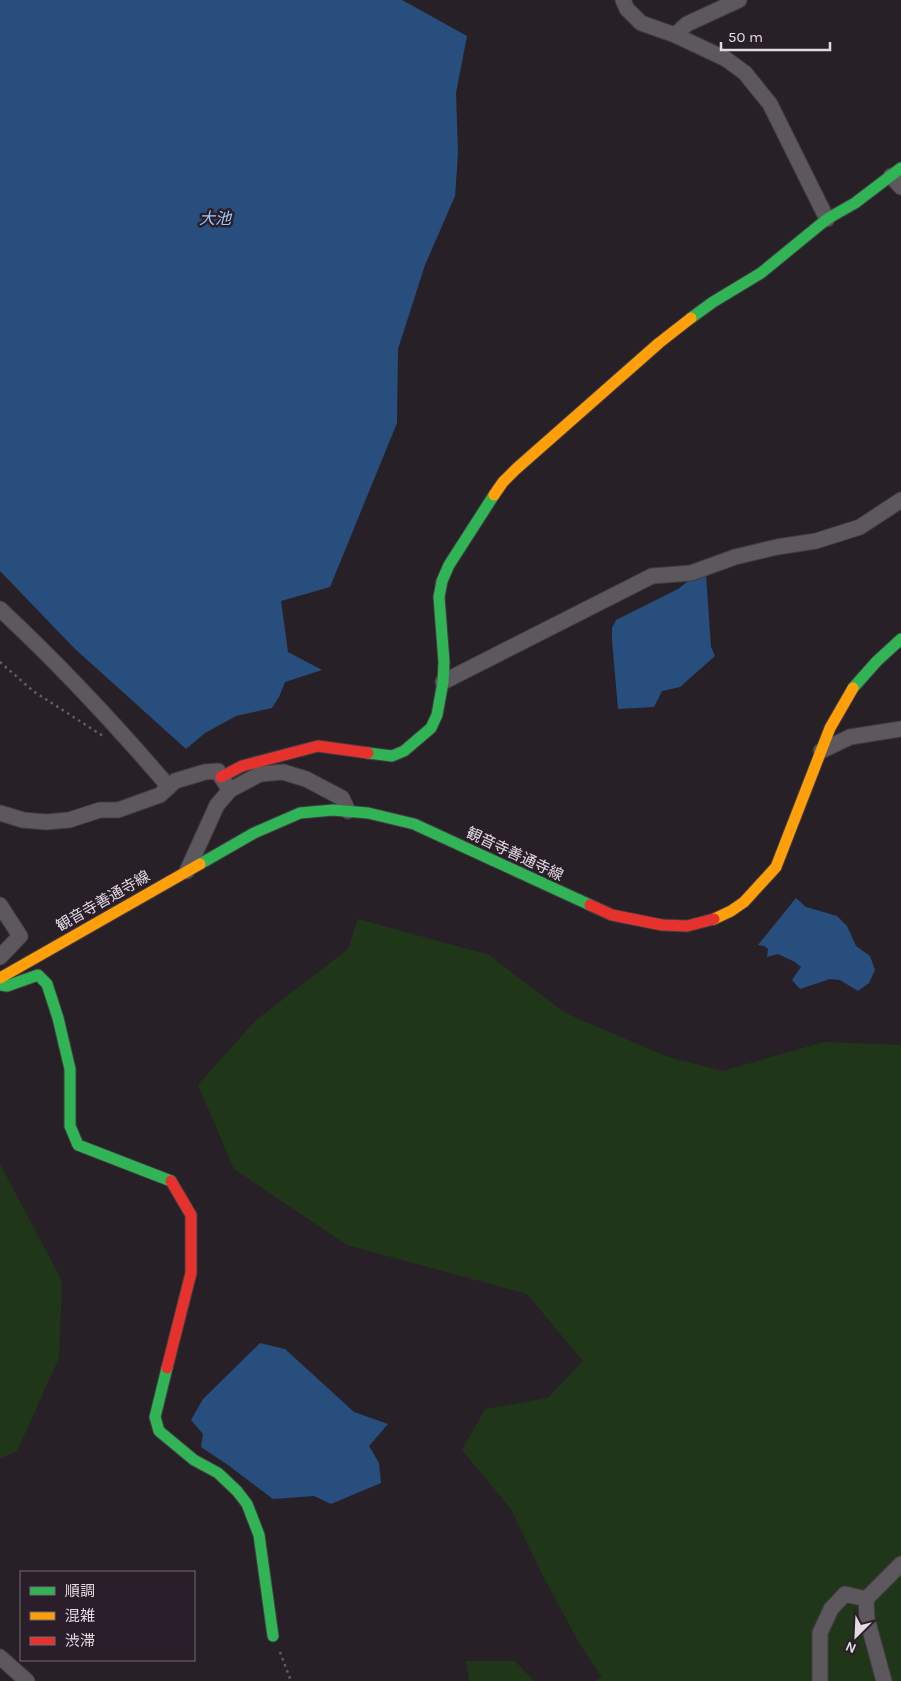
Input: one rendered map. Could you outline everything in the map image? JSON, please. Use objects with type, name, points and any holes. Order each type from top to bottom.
[{"type":"street","points":[[623,0],[627,9],[642,23],[675,35],[726,59],[745,73],[770,104],[828,219]]},
{"type":"street","points":[[675,35],[687,24],[739,0]]},
{"type":"street","points":[[221,777],[242,766],[318,746],[392,756],[404,751],[431,728],[437,715],[443,682],[444,662],[439,597],[442,581],[449,565],[503,482],[516,468],[659,343],[713,302],[761,273],[828,219],[898,177]]},
{"type":"street","points":[[443,682],[652,576],[691,573],[735,557],[777,547],[816,541],[860,527],[901,500]]},
{"type":"street","points":[[0,609],[46,652],[124,735],[169,788]]},
{"type":"street","name":"観音寺善通寺線","points":[[0,978],[254,833],[300,813],[333,810],[368,813],[414,824],[612,915],[662,926],[687,926],[709,921],[744,902],[776,866],[830,728],[855,685],[901,639]]},
{"type":"street","points":[[821,751],[850,737],[901,729]]},
{"type":"street","points":[[0,813],[24,820],[46,822],[69,820],[100,810],[118,810],[160,795],[176,781],[205,772],[218,771],[230,790]]},
{"type":"street","points":[[187,871],[216,805],[230,790],[260,774],[283,772],[306,779],[342,798],[348,811]]},
{"type":"street","points":[[0,905],[20,936],[0,957]]},
{"type":"street","points":[[0,986],[7,986],[38,975],[47,984],[58,1018],[70,1069],[70,1126],[78,1145],[171,1180],[191,1216],[191,1273],[155,1417],[159,1431],[194,1460],[218,1473],[237,1490],[247,1504],[259,1535],[273,1636]]},
{"type":"street","points":[[884,1681],[867,1619],[866,1599],[901,1564]]},
{"type":"street","points":[[820,1681],[820,1633],[831,1609],[845,1594],[866,1599]]},
{"type":"street","points":[[0,1657],[27,1681]]},
{"type":"path","points":[[0,662],[32,691],[104,736]]},
{"type":"path","points":[[273,1636],[290,1681]]},
{"type":"green space","points":[[358,919],[489,955],[565,1013],[668,1057],[723,1071],[824,1042],[901,1045],[901,1681],[595,1681],[602,1677],[578,1641],[541,1572],[511,1509],[462,1450],[485,1409],[548,1398],[583,1361],[527,1294],[347,1245],[234,1169],[198,1085],[255,1021],[348,949]]},
{"type":"green space","points":[[0,1164],[62,1281],[59,1358],[17,1451],[0,1459]]},
{"type":"green space","points":[[466,1661],[515,1661],[534,1681],[469,1681]]},
{"type":"water","name":"大池","points":[[0,0],[402,0],[467,36],[456,93],[458,153],[455,196],[425,265],[398,349],[397,423],[330,587],[281,601],[288,652],[322,670],[285,682],[272,708],[236,716],[205,733],[186,749],[74,648],[0,571]]},
{"type":"water","points":[[706,575],[711,647],[715,656],[680,687],[662,691],[654,707],[618,709],[612,640],[612,628],[616,620],[678,589],[692,578]]},
{"type":"water","points":[[796,898],[806,907],[837,916],[847,926],[856,946],[870,956],[875,970],[869,983],[858,991],[840,980],[830,979],[800,989],[792,980],[801,967],[778,954],[767,957],[768,949],[758,945]]},
{"type":"water","points":[[260,1343],[285,1349],[354,1412],[388,1424],[369,1446],[379,1463],[381,1483],[331,1504],[314,1496],[273,1499],[201,1447],[203,1434],[191,1420],[203,1399]]},
{"type":"traffic: fast","points":[[691,318],[713,302],[761,273],[827,219],[855,203],[901,168]]},
{"type":"traffic: fast","points":[[368,753],[392,756],[404,751],[431,728],[437,715],[443,682],[444,662],[439,597],[442,581],[449,565],[494,495]]},
{"type":"traffic: fast","points":[[853,688],[877,661],[901,639]]},
{"type":"traffic: fast","points":[[200,864],[254,833],[300,813],[333,810],[368,813],[414,824],[590,905]]},
{"type":"traffic: fast","points":[[0,985],[7,986],[38,975],[47,984],[58,1018],[70,1069],[70,1126],[78,1145],[171,1181]]},
{"type":"traffic: fast","points":[[167,1368],[155,1417],[159,1431],[194,1460],[218,1473],[237,1491],[247,1504],[259,1535],[273,1636]]},
{"type":"traffic: slow","points":[[494,495],[503,482],[516,469],[659,343],[691,318]]},
{"type":"traffic: slow","points":[[714,919],[744,902],[776,867],[830,728],[853,688]]},
{"type":"traffic: slow","points":[[0,978],[200,864]]},
{"type":"traffic: jam","points":[[221,777],[242,766],[318,746],[368,753]]},
{"type":"traffic: jam","points":[[590,905],[612,915],[662,925],[687,926],[714,919]]},
{"type":"traffic: jam","points":[[167,1368],[191,1273],[191,1215],[171,1181]]}]
